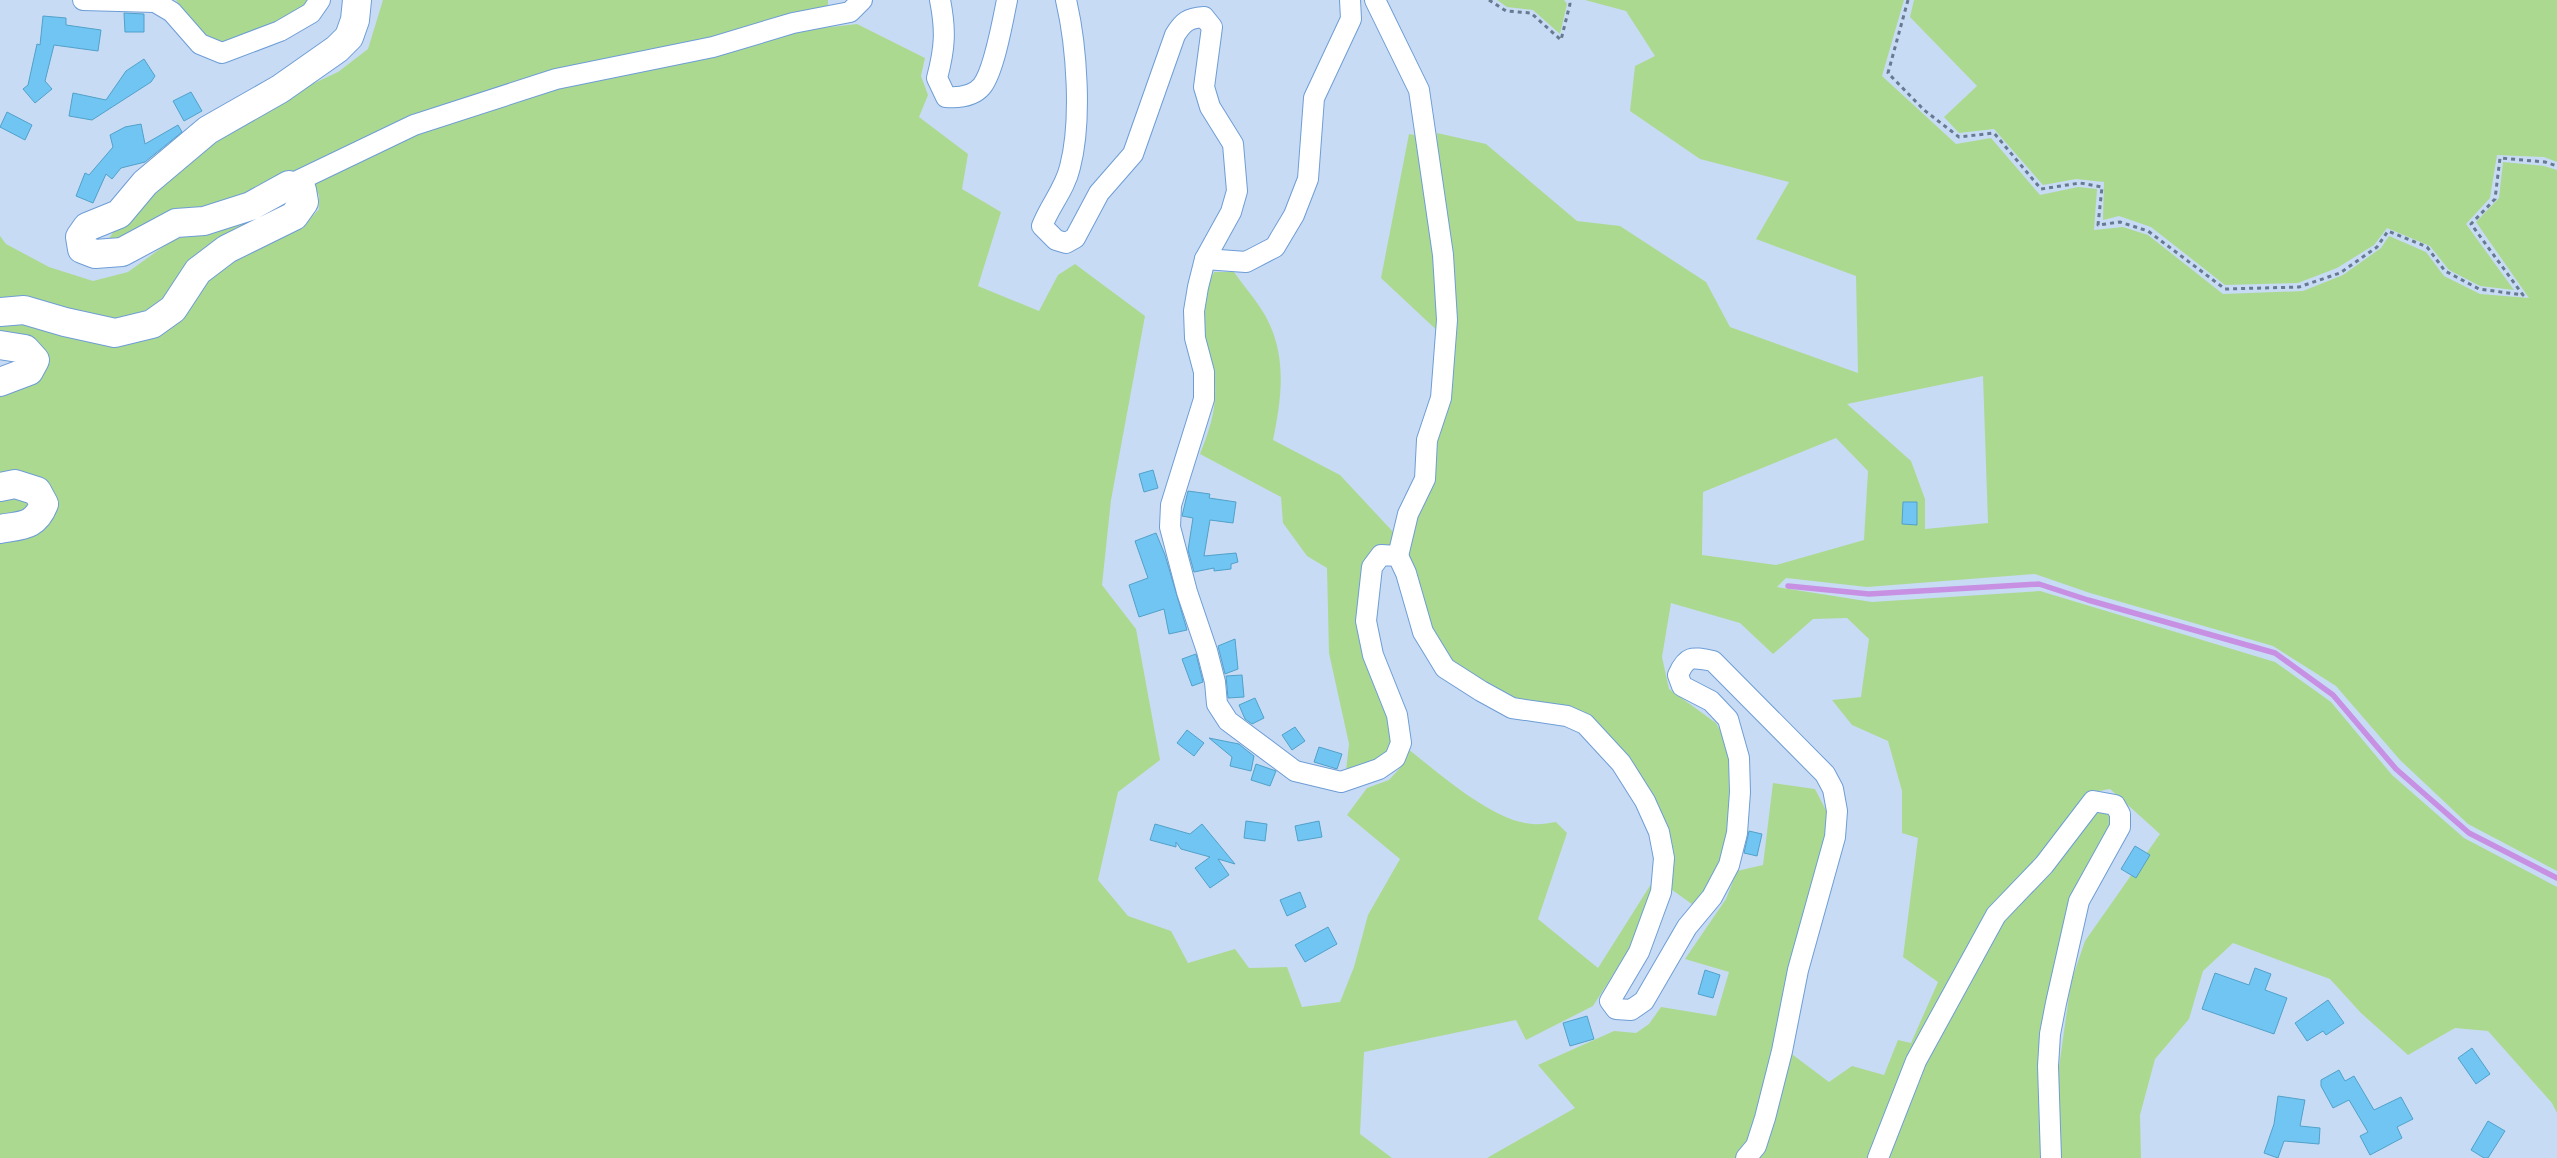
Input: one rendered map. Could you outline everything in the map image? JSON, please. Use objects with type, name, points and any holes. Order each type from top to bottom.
[{"type":"main road","points":[[0,312],[24,310],[65,322],[116,333],[152,324],[173,309],[198,271],[227,249],[294,216],[304,202],[302,190],[289,185],[251,206],[204,221],[176,223],[122,252],[95,254],[82,249],[80,237],[87,227],[120,214],[145,182],[208,130],[280,89],[337,49],[349,37],[355,20],[357,0]]},
{"type":"main road","points":[[0,344],[25,349],[35,360],[28,371],[0,382]]},
{"type":"main road","points":[[0,487],[15,484],[37,491],[44,504],[39,516],[32,523],[0,529]]},
{"type":"street","points":[[82,0],[155,2],[172,12],[200,44],[222,53],[280,31],[311,13],[320,0]]},
{"type":"street","points":[[289,185],[414,125],[442,115],[556,79],[713,47],[793,23],[850,12],[862,0]]},
{"type":"street","points":[[940,0],[945,24],[944,48],[937,78],[946,97],[959,98],[971,94],[982,86],[1002,27],[1007,0]]},
{"type":"street","points":[[1066,0],[1072,26],[1076,138],[1070,169],[1042,226],[1056,240],[1066,243],[1075,238],[1098,193],[1133,154],[1165,70],[1175,35],[1183,22],[1192,18],[1204,17],[1212,26],[1204,87],[1210,107],[1233,144],[1237,190],[1231,212],[1205,259],[1194,311],[1195,338],[1204,372],[1204,399],[1171,505],[1171,533],[1187,592],[1207,650],[1215,682],[1217,704],[1228,721],[1295,771],[1341,782],[1379,769],[1395,758],[1401,743],[1397,714],[1373,655],[1366,621],[1372,567],[1381,555],[1398,556]]},
{"type":"street","points":[[1205,259],[1246,262],[1275,247],[1294,215],[1308,179],[1314,98],[1351,19],[1350,0]]},
{"type":"street","points":[[1375,0],[1419,90],[1442,246],[1447,320],[1440,398],[1427,440],[1425,479],[1408,514],[1398,556],[1406,573],[1423,632],[1446,668],[1481,691],[1512,708],[1567,716],[1585,724],[1621,763],[1645,801],[1659,832],[1664,858],[1661,892],[1639,952],[1610,1000],[1616,1009],[1632,1010],[1644,1001],[1687,927],[1712,898],[1729,865],[1737,833],[1740,792],[1738,758],[1728,719],[1712,701],[1682,686],[1678,676],[1684,662],[1694,657],[1713,661],[1825,774],[1833,789],[1837,810],[1835,837],[1798,970],[1782,1051],[1765,1118],[1756,1146],[1746,1158]]},
{"type":"street","points":[[1878,1158],[1916,1061],[1996,915],[2044,865],[2093,801],[2105,802],[2115,805],[2118,809],[2120,827],[2079,901],[2050,1034],[2048,1106],[2051,1158]]},
{"type":"path","points":[[1489,0],[1506,11],[1531,13],[1561,40],[1570,4],[1568,0]]},
{"type":"path","points":[[1908,0],[1888,73],[1924,110],[1959,137],[1994,133],[2040,189],[2080,183],[2102,187],[2098,225],[2120,222],[2148,231],[2225,289],[2299,287],[2340,273],[2377,247],[2388,231],[2427,247],[2445,271],[2479,290],[2523,295],[2471,224],[2495,198],[2500,158],[2545,162],[2557,166]]},
{"type":"green space","points":[[176,0],[310,0],[302,12],[222,44],[202,34]]},
{"type":"green space","points":[[383,0],[828,0],[828,7],[709,43],[553,74],[204,213],[171,210],[119,248],[101,249],[146,188],[270,104],[338,72],[368,49]]},
{"type":"green space","points":[[1497,0],[1564,0],[1567,4],[1560,34],[1533,10],[1507,7]]},
{"type":"green space","points":[[1585,0],[1904,0],[1882,76],[1956,144],[1991,138],[2040,195],[2078,187],[2097,189],[2094,230],[2123,227],[2148,235],[2223,294],[2303,291],[2343,275],[2381,248],[2389,236],[2426,252],[2444,276],[2480,294],[2529,298],[2476,222],[2499,198],[2503,162],[2544,166],[2557,170],[2557,871],[2468,824],[2400,760],[2336,686],[2273,646],[2090,593],[2035,574],[1867,587],[1786,578],[1777,587],[1872,602],[2040,591],[2275,662],[2331,702],[2392,775],[2464,838],[2557,887],[2557,1113],[2552,1103],[2488,1031],[2455,1028],[2408,1055],[2361,1013],[2330,979],[2233,943],[2203,971],[2189,1019],[2155,1059],[2140,1115],[2141,1158],[2056,1158],[2054,1121],[2059,1067],[2071,982],[2085,941],[2160,834],[2110,789],[2088,793],[2037,861],[1986,911],[1909,1062],[1871,1158],[1754,1158],[1789,1052],[1829,1082],[1852,1066],[1884,1075],[1898,1040],[1911,1043],[1938,982],[1903,957],[1918,838],[1902,833],[1902,791],[1888,741],[1852,725],[1832,700],[1861,697],[1869,639],[1847,618],[1813,619],[1773,654],[1740,623],[1671,603],[1662,657],[1669,689],[1716,723],[1730,749],[1732,803],[1728,853],[1696,907],[1668,887],[1670,853],[1616,743],[1535,705],[1504,696],[1468,675],[1443,652],[1429,624],[1404,539],[1445,396],[1437,133],[1486,144],[1577,221],[1620,226],[1706,282],[1730,327],[1858,373],[1856,276],[1756,239],[1789,182],[1700,159],[1630,111],[1635,66],[1655,56],[1626,11]],"holes":[[[1983,376],[1988,523],[1925,529],[1925,499],[1911,461],[1847,404]],[[1836,438],[1868,471],[1864,540],[1776,565],[1702,555],[1703,492]]]},
{"type":"green space","points":[[1914,0],[2557,0],[2557,162],[2544,157],[2497,155],[2490,198],[2466,224],[2514,290],[2480,286],[2449,270],[2430,246],[2387,228],[2374,245],[2337,268],[2298,283],[2225,285],[2151,227],[2119,216],[2103,220],[2104,182],[2076,179],[2043,185],[1994,129],[1959,133],[1944,117],[1977,86],[1910,17]]},
{"type":"green space","points":[[857,24],[925,58],[921,76],[928,95],[919,117],[968,154],[962,189],[1001,212],[978,286],[1039,311],[1058,275],[1075,264],[1145,316],[1111,500],[1102,585],[1136,629],[1160,760],[1118,792],[1098,880],[1128,916],[1171,931],[1188,963],[1235,949],[1249,968],[1287,967],[1302,1007],[1340,1002],[1354,967],[1368,915],[1400,859],[1347,815],[1367,788],[1389,780],[1400,768],[1408,749],[1467,795],[1501,815],[1533,824],[1556,822],[1567,833],[1538,919],[1598,968],[1653,881],[1649,912],[1634,942],[1593,1006],[1526,1040],[1516,1020],[1364,1052],[1360,1134],[1392,1158],[0,1158],[0,536],[50,511],[0,482],[0,389],[40,370],[0,340],[0,323],[15,321],[103,342],[202,286],[251,248],[306,223],[319,209],[319,195],[314,188],[320,178],[418,132],[558,88],[796,31]]},
{"type":"green space","points":[[1409,134],[1420,136],[1443,336],[1381,278]]},
{"type":"green space","points":[[275,199],[283,205],[277,217],[174,288],[151,308],[123,319],[93,320],[0,304],[0,236],[6,244],[49,267],[93,281],[128,272],[171,241]]},
{"type":"green space","points":[[1214,272],[1234,272],[1262,310],[1275,337],[1281,381],[1273,440],[1340,475],[1395,534],[1393,550],[1367,564],[1393,746],[1388,757],[1346,771],[1349,744],[1329,653],[1327,568],[1307,556],[1283,523],[1281,497],[1200,454],[1211,421],[1215,396],[1215,387],[1205,354],[1202,333],[1202,312],[1206,291]]},
{"type":"green space","points":[[14,494],[30,500],[32,512],[0,523],[0,497]]},
{"type":"green space","points":[[1773,783],[1815,789],[1830,818],[1750,1143],[1738,1158],[1487,1158],[1575,1108],[1538,1065],[1614,1031],[1636,1033],[1649,1024],[1661,1007],[1716,1016],[1729,972],[1685,959],[1726,899],[1737,871],[1763,865]]},
{"type":"green space","points":[[2097,809],[2109,809],[2114,819],[2073,899],[2039,1071],[2042,1158],[1883,1158],[1923,1061],[2001,921],[2051,873]]},
{"type":"building","points":[[124,13],[144,14],[144,32],[125,32]]},
{"type":"building","points":[[43,16],[66,18],[66,25],[101,30],[98,51],[54,45],[45,81],[52,89],[35,103],[23,89],[28,85],[37,44],[40,45]]},
{"type":"building","points":[[144,59],[155,76],[151,82],[92,120],[69,116],[73,93],[106,100],[126,71]]},
{"type":"building","points":[[191,92],[202,111],[184,121],[173,101]]},
{"type":"building","points":[[7,112],[32,125],[25,140],[0,127]]},
{"type":"building","points":[[141,124],[145,144],[178,125],[182,132],[145,162],[121,168],[112,179],[106,174],[93,203],[76,196],[85,173],[89,175],[113,147],[110,135],[125,127]]},
{"type":"building","points":[[1153,470],[1158,488],[1144,492],[1139,474]]},
{"type":"building","points":[[1188,491],[1210,494],[1209,498],[1236,502],[1233,523],[1210,520],[1204,556],[1236,553],[1238,562],[1231,564],[1231,569],[1214,571],[1214,568],[1194,572],[1188,550],[1193,518],[1182,516]]},
{"type":"building","points":[[1903,502],[1917,502],[1917,525],[1902,524]]},
{"type":"building","points":[[1156,533],[1165,555],[1187,630],[1169,634],[1164,609],[1139,617],[1129,585],[1148,578],[1135,541]]},
{"type":"building","points":[[1235,639],[1238,669],[1225,674],[1218,646]]},
{"type":"building","points":[[1196,654],[1203,682],[1192,686],[1182,659]]},
{"type":"building","points":[[1242,675],[1244,697],[1228,698],[1226,676]]},
{"type":"building","points":[[1255,698],[1264,718],[1252,724],[1245,719],[1239,705]]},
{"type":"building","points":[[1295,727],[1305,741],[1292,750],[1282,735]]},
{"type":"building","points":[[1187,730],[1204,743],[1194,756],[1177,743]]},
{"type":"building","points":[[1209,738],[1239,744],[1254,756],[1251,771],[1230,766],[1232,757]]},
{"type":"building","points":[[1319,747],[1342,754],[1337,769],[1314,762]]},
{"type":"building","points":[[1256,764],[1276,771],[1270,786],[1251,780]]},
{"type":"building","points":[[1246,821],[1267,824],[1265,841],[1244,838]]},
{"type":"building","points":[[1319,821],[1322,837],[1298,841],[1295,826]]},
{"type":"building","points":[[1155,824],[1190,834],[1202,824],[1235,864],[1218,859],[1229,875],[1210,888],[1195,868],[1210,857],[1181,849],[1176,842],[1176,847],[1150,840]]},
{"type":"building","points":[[1749,831],[1762,834],[1757,856],[1744,853]]},
{"type":"building","points":[[2135,846],[2150,855],[2136,878],[2121,869]]},
{"type":"building","points":[[1300,892],[1306,907],[1287,916],[1280,900]]},
{"type":"building","points":[[1328,927],[1337,944],[1305,962],[1295,945]]},
{"type":"building","points":[[2255,968],[2271,974],[2265,990],[2287,998],[2274,1034],[2202,1009],[2215,973],[2249,985]]},
{"type":"building","points":[[1705,970],[1720,975],[1713,998],[1698,994]]},
{"type":"building","points":[[2328,1000],[2344,1023],[2326,1035],[2323,1031],[2307,1041],[2295,1023]]},
{"type":"building","points":[[1587,1016],[1594,1039],[1570,1046],[1563,1023]]},
{"type":"building","points":[[2472,1048],[2490,1074],[2476,1084],[2458,1058]]},
{"type":"building","points":[[2339,1070],[2345,1081],[2354,1076],[2374,1110],[2401,1097],[2413,1119],[2397,1127],[2402,1138],[2370,1155],[2360,1136],[2368,1132],[2349,1100],[2333,1108],[2321,1086],[2321,1080]]},
{"type":"building","points":[[2278,1096],[2305,1100],[2300,1126],[2320,1128],[2319,1144],[2284,1141],[2278,1158],[2264,1153],[2274,1124]]},
{"type":"building","points":[[2488,1121],[2505,1131],[2488,1158],[2484,1158],[2471,1150]]},
{"type":"waterway","points":[[1788,586],[1869,594],[2039,584],[2088,600],[2275,653],[2333,695],[2396,769],[2469,833],[2557,878]]}]
